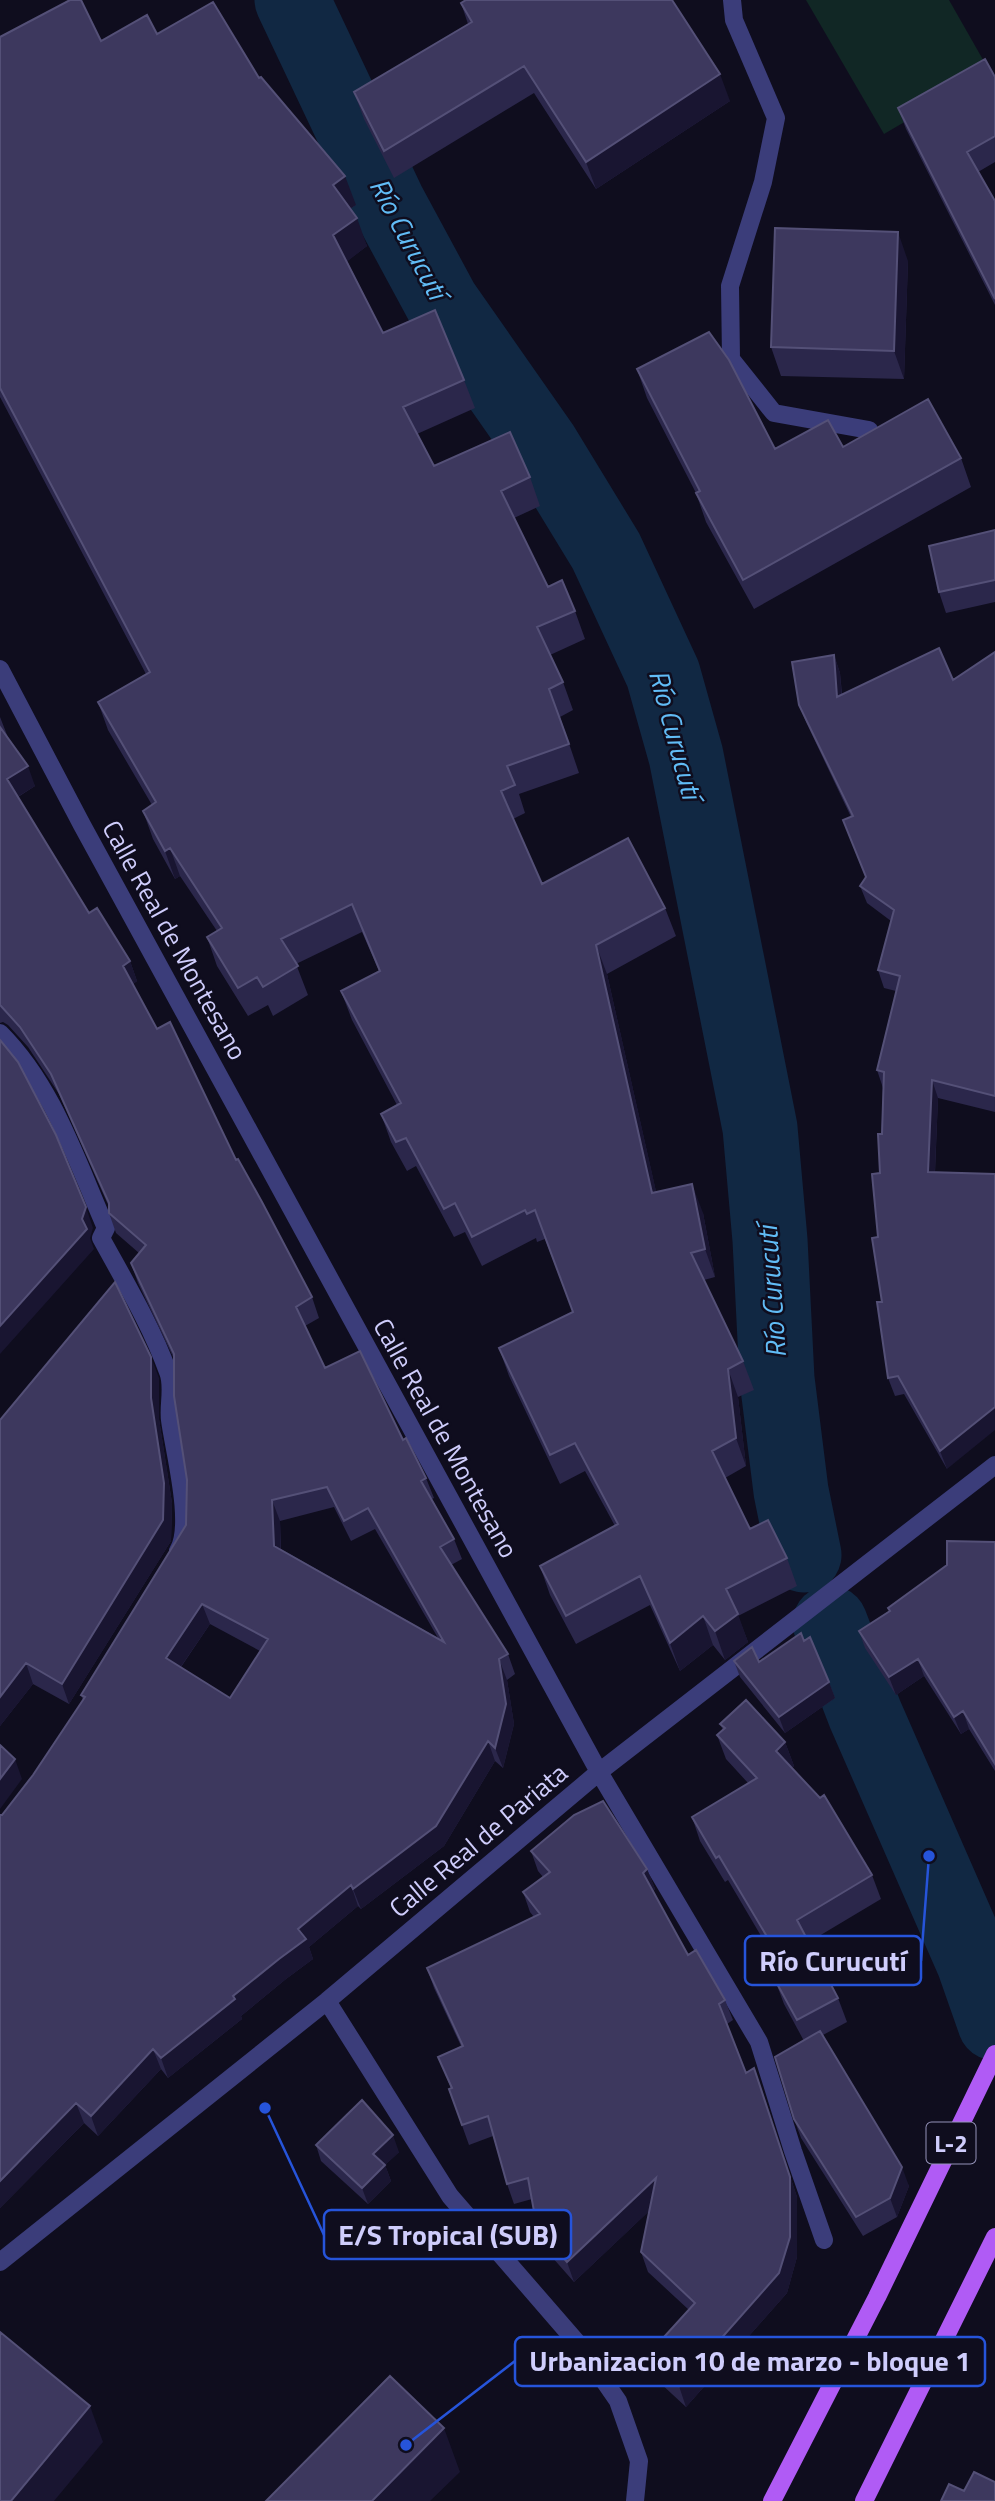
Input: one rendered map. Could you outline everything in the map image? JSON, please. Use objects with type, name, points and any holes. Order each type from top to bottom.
[{"type":"main road","name":"L-2","points":[[772,2501],[995,2054]]},
{"type":"main road","points":[[864,2501],[995,2237]]},
{"type":"street","points":[[733,0],[734,20],[776,118],[763,182],[730,286],[731,359],[775,413],[869,430]]},
{"type":"street","name":"Calle Real de Montesano","points":[[0,669],[82,825],[598,1772],[760,2042],[824,2241]]},
{"type":"street","points":[[0,1033],[29,1066],[52,1103],[106,1228],[101,1238],[170,1375],[170,1417],[183,1502],[182,1544],[169,1565]]},
{"type":"street","name":"Calle Real de Pariata","points":[[0,2262],[327,2001],[598,1772],[995,1465]]},
{"type":"street","points":[[327,2001],[450,2196],[580,2346],[618,2401],[639,2461],[635,2501]]},
{"type":"green space","points":[[806,0],[949,0],[990,72],[884,134]]},
{"type":"building","points":[[70,0],[81,0],[101,41],[147,15],[157,34],[213,2],[259,78],[261,77],[345,176],[333,185],[357,218],[333,235],[383,333],[435,310],[464,380],[403,407],[434,466],[510,432],[530,477],[501,491],[548,587],[562,580],[575,611],[537,627],[563,682],[549,689],[569,744],[507,766],[515,785],[501,791],[542,884],[628,838],[665,908],[596,945],[652,1193],[692,1184],[705,1249],[691,1253],[743,1361],[728,1369],[736,1438],[712,1451],[750,1529],[768,1520],[787,1558],[726,1589],[738,1614],[715,1631],[703,1616],[670,1643],[640,1576],[566,1616],[540,1566],[618,1524],[575,1443],[550,1455],[499,1348],[573,1312],[535,1210],[527,1214],[525,1210],[472,1237],[455,1203],[444,1209],[406,1138],[396,1142],[381,1114],[401,1103],[341,991],[380,971],[352,904],[281,939],[298,966],[263,987],[257,977],[238,988],[207,937],[222,928],[170,848],[165,851],[143,811],[156,802],[98,702],[150,672],[0,388],[0,37]]},
{"type":"building","points":[[466,0],[672,0],[720,74],[586,162],[524,66],[384,151],[354,92],[472,22],[461,3]]},
{"type":"building","points":[[985,59],[995,77],[995,136],[967,152],[995,201],[995,299],[898,108]]},
{"type":"building","points":[[775,228],[898,232],[894,351],[771,347]]},
{"type":"building","points":[[709,332],[729,360],[775,449],[828,420],[843,447],[928,399],[961,458],[743,580],[696,493],[700,491],[637,369]]},
{"type":"building","points":[[995,530],[995,580],[939,592],[929,546]]},
{"type":"building","points":[[939,648],[953,680],[995,652],[995,1096],[932,1080],[928,1172],[995,1174],[995,1407],[940,1451],[898,1376],[888,1378],[877,1302],[882,1302],[872,1238],[878,1237],[872,1174],[880,1173],[878,1134],[882,1134],[884,1072],[877,1070],[900,976],[878,970],[894,910],[860,886],[866,877],[843,820],[853,816],[799,705],[792,662],[834,655],[837,697]]},
{"type":"building","points":[[0,727],[28,766],[7,779],[89,913],[97,908],[130,961],[123,966],[157,1029],[170,1022],[236,1160],[238,1159],[262,1202],[312,1297],[296,1307],[325,1368],[360,1351],[403,1440],[406,1438],[426,1478],[421,1481],[454,1539],[440,1547],[508,1654],[499,1659],[506,1704],[495,1748],[488,1741],[436,1826],[353,1889],[351,1885],[298,1929],[306,1939],[233,1996],[235,1999],[161,2058],[153,2049],[91,2116],[76,2103],[0,2181],[0,1815],[33,1775],[85,1697],[81,1695],[186,1525],[187,1480],[174,1396],[174,1354],[131,1263],[146,1245],[109,1213],[109,1203],[51,1074],[20,1027],[0,1005]],"holes":[[[327,1487],[344,1521],[368,1508],[444,1642],[274,1546],[272,1500]],[[202,1604],[268,1639],[230,1698],[166,1658]]]},
{"type":"building","points":[[0,1040],[18,1062],[56,1135],[86,1207],[82,1219],[87,1229],[0,1326]]},
{"type":"building","points":[[115,1282],[151,1357],[151,1398],[164,1483],[163,1520],[62,1684],[26,1663],[0,1697],[0,1420]]},
{"type":"building","points":[[947,1541],[995,1542],[995,1764],[963,1711],[954,1717],[918,1659],[889,1677],[859,1631],[890,1611],[888,1608],[947,1565]]},
{"type":"building","points":[[801,1633],[804,1641],[810,1637],[829,1682],[779,1717],[734,1661],[752,1647],[759,1662]]},
{"type":"building","points":[[746,1700],[785,1742],[776,1751],[820,1798],[824,1795],[872,1875],[797,1920],[838,1998],[797,2020],[775,1980],[788,1972],[719,1856],[716,1858],[692,1817],[757,1778],[717,1735],[725,1728],[720,1724]]},
{"type":"building","points":[[0,1745],[15,1759],[0,1779]]},
{"type":"building","points":[[603,1801],[647,1869],[643,1873],[688,1955],[696,1950],[725,2000],[719,2004],[746,2073],[754,2068],[790,2177],[790,2237],[779,2273],[679,2386],[650,2361],[659,2352],[654,2348],[695,2303],[641,2252],[656,2178],[567,2262],[537,2228],[528,2178],[507,2184],[488,2116],[462,2125],[449,2089],[452,2088],[438,2057],[463,2046],[427,1968],[540,1914],[523,1892],[550,1872],[531,1851],[574,1815]]},
{"type":"building","points":[[820,2031],[902,2167],[890,2198],[856,2217],[794,2119],[775,2057]]},
{"type":"building","points":[[362,2100],[393,2135],[373,2154],[385,2165],[362,2188],[316,2145]]},
{"type":"building","points":[[0,2332],[90,2406],[11,2501],[0,2501]]},
{"type":"building","points":[[390,2376],[444,2428],[372,2501],[266,2501]]},
{"type":"building","points":[[974,2472],[995,2482],[995,2501],[941,2501],[949,2484],[964,2491]]},
{"type":"waterway","name":"Río Curucutí","points":[[292,0],[388,203],[442,303],[542,446],[606,551],[663,674],[686,756],[760,1128],[770,1240],[777,1379],[791,1491],[804,1555]]},
{"type":"waterway","name":"Río Curucutí","points":[[830,1623],[865,1714],[974,1963],[995,2023]]},
{"type":"place","name":"Río Curucutí","points":[[929,1856]]},
{"type":"place","name":"E/S Tropical (SUB)","points":[[265,2108]]},
{"type":"place","name":"Urbanizacion 10 de marzo - bloque 1","points":[[406,2445]]}]
